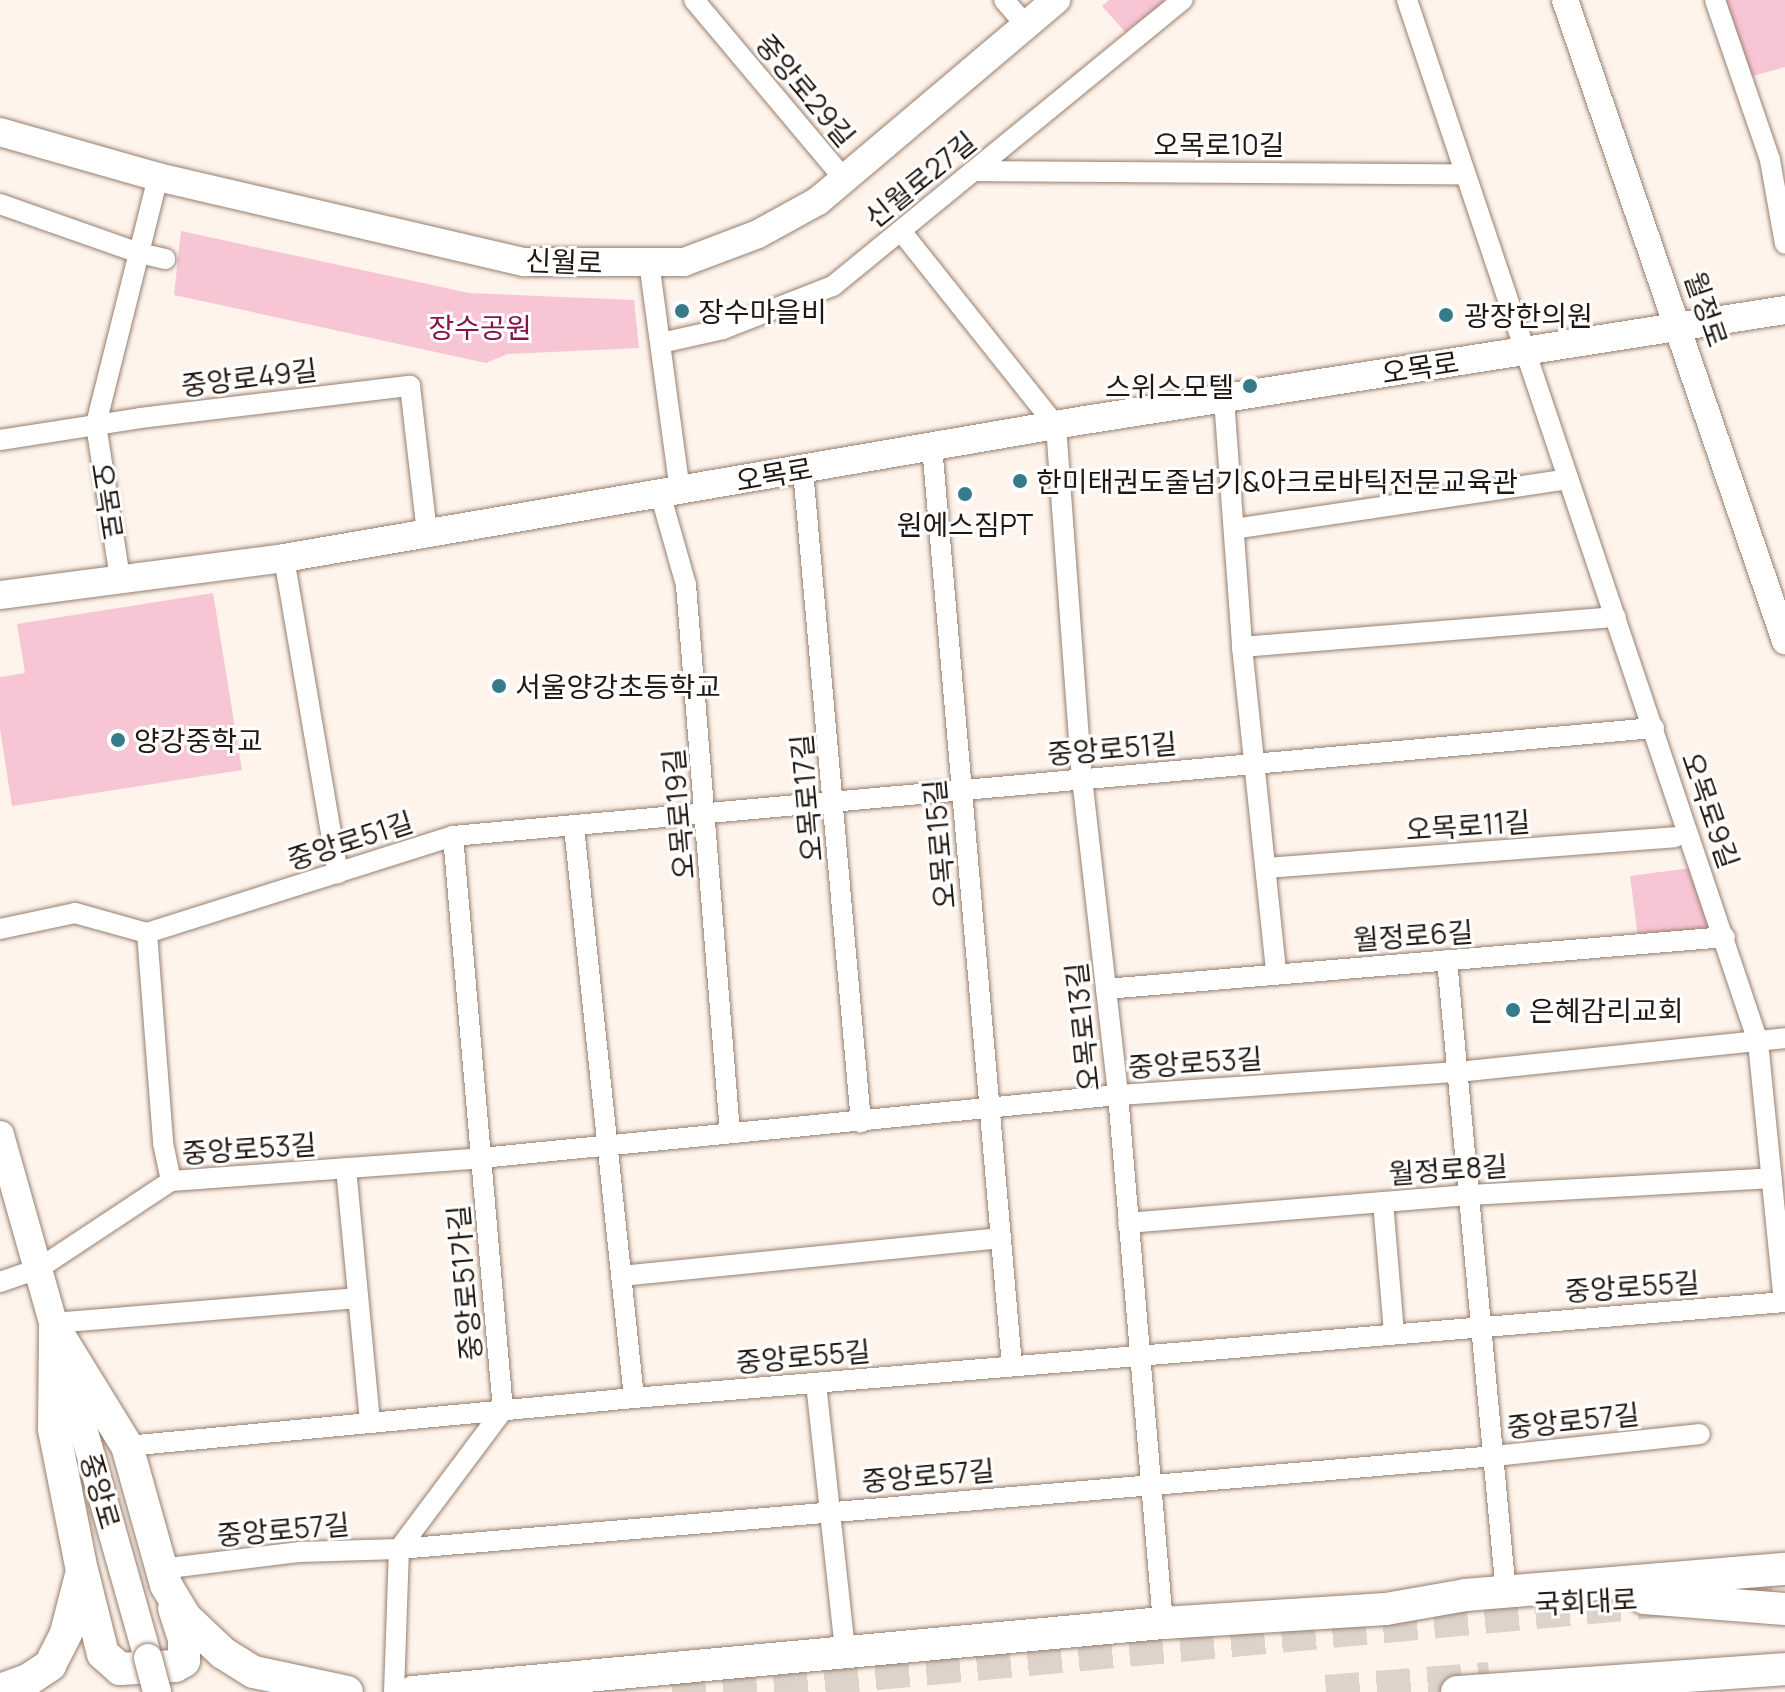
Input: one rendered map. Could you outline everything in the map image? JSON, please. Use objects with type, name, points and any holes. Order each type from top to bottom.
[{"type":"main road","name":"신월로","points":[[0,132],[158,177],[524,262],[684,262],[758,234],[818,201],[1056,0]]},
{"type":"main road","name":"오목로","points":[[0,595],[284,558],[932,446],[1785,310]]},
{"type":"main road","name":"중앙로","points":[[0,1135],[157,1692]]},
{"type":"main road","points":[[55,1326],[127,1446],[184,1639],[184,1661],[175,1666],[120,1669],[103,1654],[82,1571],[54,1429],[55,1326]]},
{"type":"main road","points":[[413,1692],[1163,1623],[1386,1609],[1466,1595],[1785,1569]]},
{"type":"main road","points":[[0,1690],[28,1680],[50,1665],[66,1633],[82,1571]]},
{"type":"main road","points":[[164,1577],[186,1618],[223,1653],[254,1672],[347,1692]]},
{"type":"main road","name":"국회대로","points":[[1386,1609],[1465,1608],[1615,1596],[1785,1609]]},
{"type":"main road","points":[[1457,1692],[1785,1669]]},
{"type":"street","name":"중앙로29길","points":[[694,0],[844,179]]},
{"type":"street","points":[[1004,0],[1026,25]]},
{"type":"street","name":"신월로27길","points":[[661,343],[723,329],[833,286],[1183,0]]},
{"type":"street","points":[[1407,0],[1522,351]]},
{"type":"street","name":"월정로","points":[[1565,0],[1680,326],[1785,641]]},
{"type":"street","points":[[1715,0],[1770,160],[1785,244]]},
{"type":"street","name":"오목로10길","points":[[974,171],[1464,174]]},
{"type":"street","points":[[96,424],[158,177]]},
{"type":"street","points":[[0,204],[139,253],[165,259]]},
{"type":"street","points":[[901,231],[1056,426]]},
{"type":"street","points":[[649,262],[661,343],[670,492]]},
{"type":"street","name":"오목로9길","points":[[1522,351],[1654,728],[1758,1042],[1784,1302]]},
{"type":"street","name":"중앙로49길","points":[[0,440],[96,424],[410,386],[427,534]]},
{"type":"street","points":[[1224,399],[1242,647],[1276,973]]},
{"type":"street","name":"오목로","points":[[96,424],[120,578]]},
{"type":"street","name":"오목로13길","points":[[1056,426],[1082,778],[1118,1095],[1163,1623]]},
{"type":"street","name":"오목로15길","points":[[932,446],[1012,1366]]},
{"type":"street","name":"오목로17길","points":[[803,470],[835,800],[861,1122]]},
{"type":"street","points":[[1234,529],[1568,479]]},
{"type":"street","name":"오목로19길","points":[[670,492],[686,585],[707,813],[730,1133]]},
{"type":"street","points":[[284,558],[338,873]]},
{"type":"street","points":[[1242,647],[1616,617]]},
{"type":"street","name":"중앙로51길","points":[[147,933],[453,836],[1654,728]]},
{"type":"street","points":[[574,827],[634,1398]]},
{"type":"street","name":"중앙로51가길","points":[[453,836],[503,1410]]},
{"type":"street","name":"오목로11길","points":[[1266,868],[1675,837]]},
{"type":"street","points":[[0,929],[75,913],[147,933],[163,1143],[171,1181]]},
{"type":"street","name":"월정로6길","points":[[1106,989],[1725,937]]},
{"type":"street","points":[[1447,960],[1484,1325],[1506,1593]]},
{"type":"street","name":"중앙로53길","points":[[0,1282],[38,1269],[171,1181],[481,1158],[990,1111],[1118,1095],[1458,1072],[1785,1038]]},
{"type":"street","name":"중앙로53길","points":[[346,1168],[370,1423]]},
{"type":"street","name":"월정로8길","points":[[1128,1223],[1471,1195],[1772,1178]]},
{"type":"street","points":[[1383,1202],[1394,1333]]},
{"type":"street","points":[[621,1276],[1001,1238]]},
{"type":"street","points":[[55,1326],[358,1298]]},
{"type":"street","name":"중앙로55길","points":[[127,1446],[634,1398],[1784,1302]]},
{"type":"street","points":[[816,1383],[845,1651]]},
{"type":"street","points":[[394,1692],[399,1549],[503,1410]]},
{"type":"street","name":"중앙로57길","points":[[164,1577],[300,1552],[399,1549],[1495,1456],[1700,1434]]},
{"type":"green space","points":[[1109,0],[1167,0],[1125,32],[1102,6]]},
{"type":"green space","points":[[1716,0],[1785,0],[1785,67],[1746,78]]},
{"type":"green space","name":"장수공원","points":[[181,231],[469,293],[634,300],[639,348],[508,354],[486,363],[174,295]]},
{"type":"green space","points":[[213,593],[242,770],[12,806],[0,729],[0,677],[25,673],[17,624]]},
{"type":"green space","points":[[1690,868],[1713,938],[1639,945],[1630,876]]},
{"type":"tunnel","points":[[672,1692],[1785,1589]]},
{"type":"tunnel","points":[[1326,1692],[1489,1679]]},
{"type":"place","name":"장수마을비","points":[[682,311]]},
{"type":"place","name":"광장한의원","points":[[1446,315]]},
{"type":"place","name":"스위스모텔","points":[[1250,386]]},
{"type":"place","name":"한미태권도줄넘기&아크로바틱전문교육관","points":[[1020,481]]},
{"type":"place","name":"원에스짐PT","points":[[965,494]]},
{"type":"place","name":"서울양강초등학교","points":[[499,686]]},
{"type":"place","name":"양강중학교","points":[[118,740]]},
{"type":"place","name":"은혜감리교회","points":[[1513,1010]]}]
